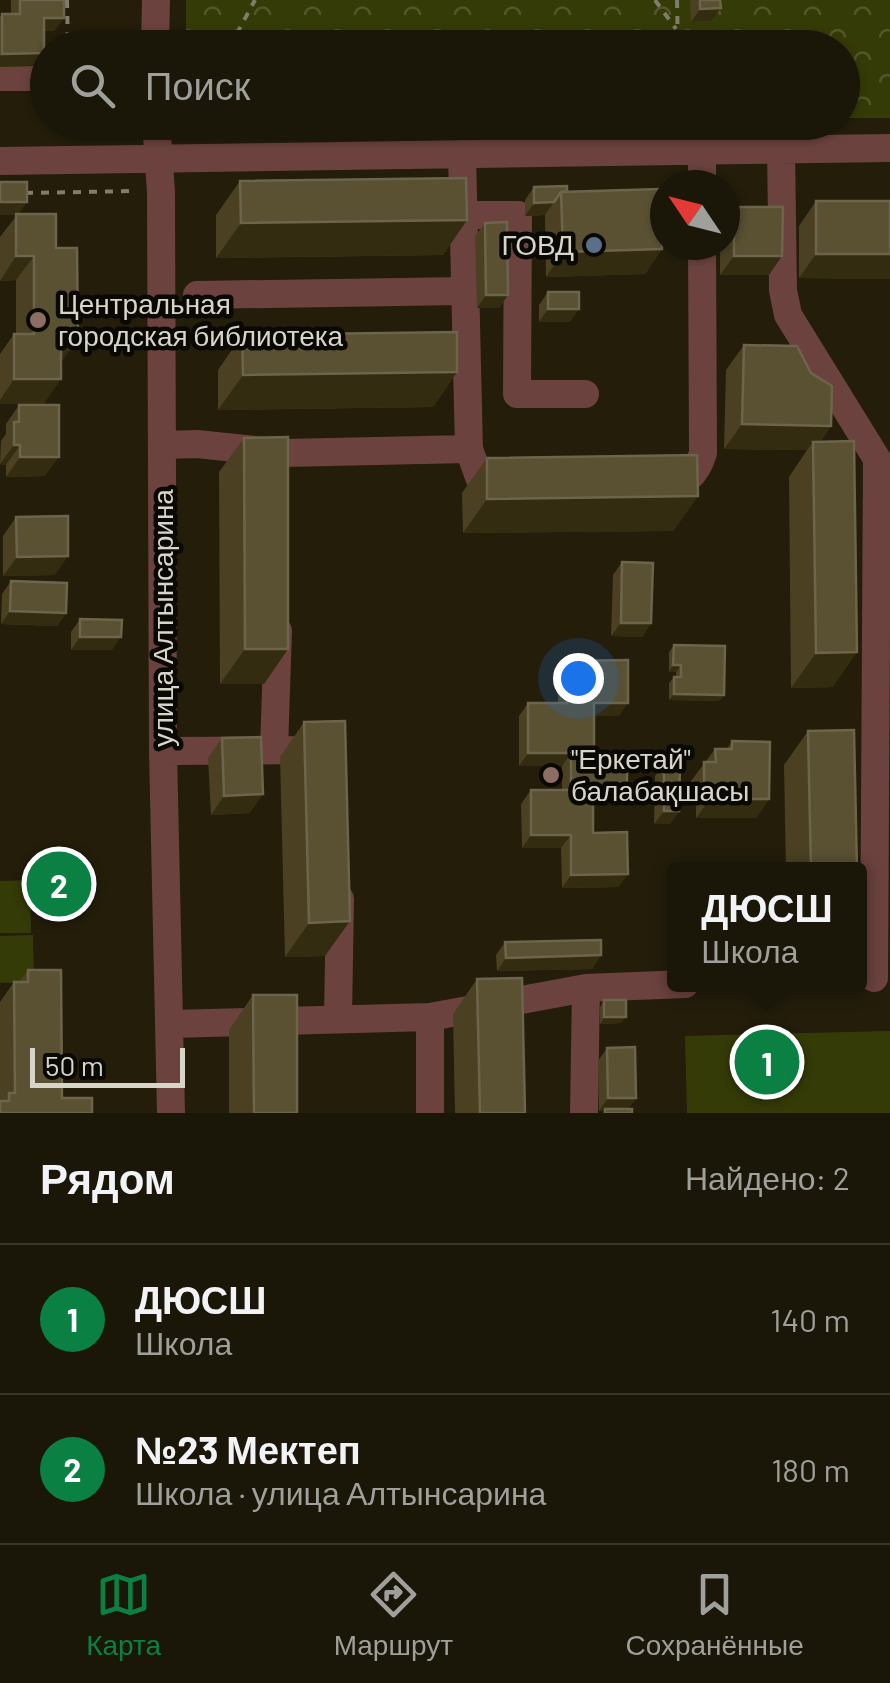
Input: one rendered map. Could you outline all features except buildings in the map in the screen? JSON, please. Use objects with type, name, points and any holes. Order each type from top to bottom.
[{"type":"street","points":[[156,0],[156,30]]},
{"type":"street","points":[[0,77],[30,77]]},
{"type":"street","name":"улица Алтынсарина","points":[[156,140],[161,192],[163,751],[172,1113]]},
{"type":"street","points":[[0,161],[890,148]]},
{"type":"street","points":[[781,149],[783,290],[788,315],[884,459],[874,978]]},
{"type":"street","points":[[702,150],[702,170]]},
{"type":"street","points":[[462,154],[468,449],[479,477],[497,485],[537,485]]},
{"type":"street","points":[[464,215],[518,216],[517,394],[585,394]]},
{"type":"street","points":[[637,485],[683,483],[699,467],[704,453],[702,260]]},
{"type":"street","points":[[197,294],[463,291]]},
{"type":"street","points":[[164,445],[197,444],[283,463],[468,449]]},
{"type":"street","points":[[274,749],[278,611]]},
{"type":"street","points":[[163,751],[335,752],[342,766]]},
{"type":"street","points":[[338,1017],[340,862]]},
{"type":"street","points":[[170,1024],[288,1029],[338,1017],[430,1017],[586,988],[667,985]]},
{"type":"street","points":[[584,1113],[586,988]]},
{"type":"street","points":[[430,1017],[430,1113]]},
{"type":"path","points":[[67,0],[68,30]]},
{"type":"path","points":[[239,30],[255,0]]},
{"type":"path","points":[[656,0],[677,30]]},
{"type":"path","points":[[677,0],[678,30]]},
{"type":"path","points":[[18,193],[143,191]]},
{"type":"green space","points":[[186,0],[890,0],[890,118],[860,118],[860,30],[186,30]]},
{"type":"green space","points":[[30,880],[31,933],[0,933],[0,881]]},
{"type":"green space","points":[[33,935],[34,982],[0,983],[0,936]]},
{"type":"green space","points":[[890,1031],[890,1113],[687,1113],[685,1036]]},
{"type":"place","name":"ГОВД","points":[[594,245]]},
{"type":"place","name":"Центральная городская библиотека","points":[[38,320]]},
{"type":"place","name":"\"Еркетай\" балабақшасы","points":[[551,775]]},
{"type":"place","name":"№23 Мектеп","points":[[59,884]]},
{"type":"place","name":"ДЮСШ","points":[[767,1062]]}]
